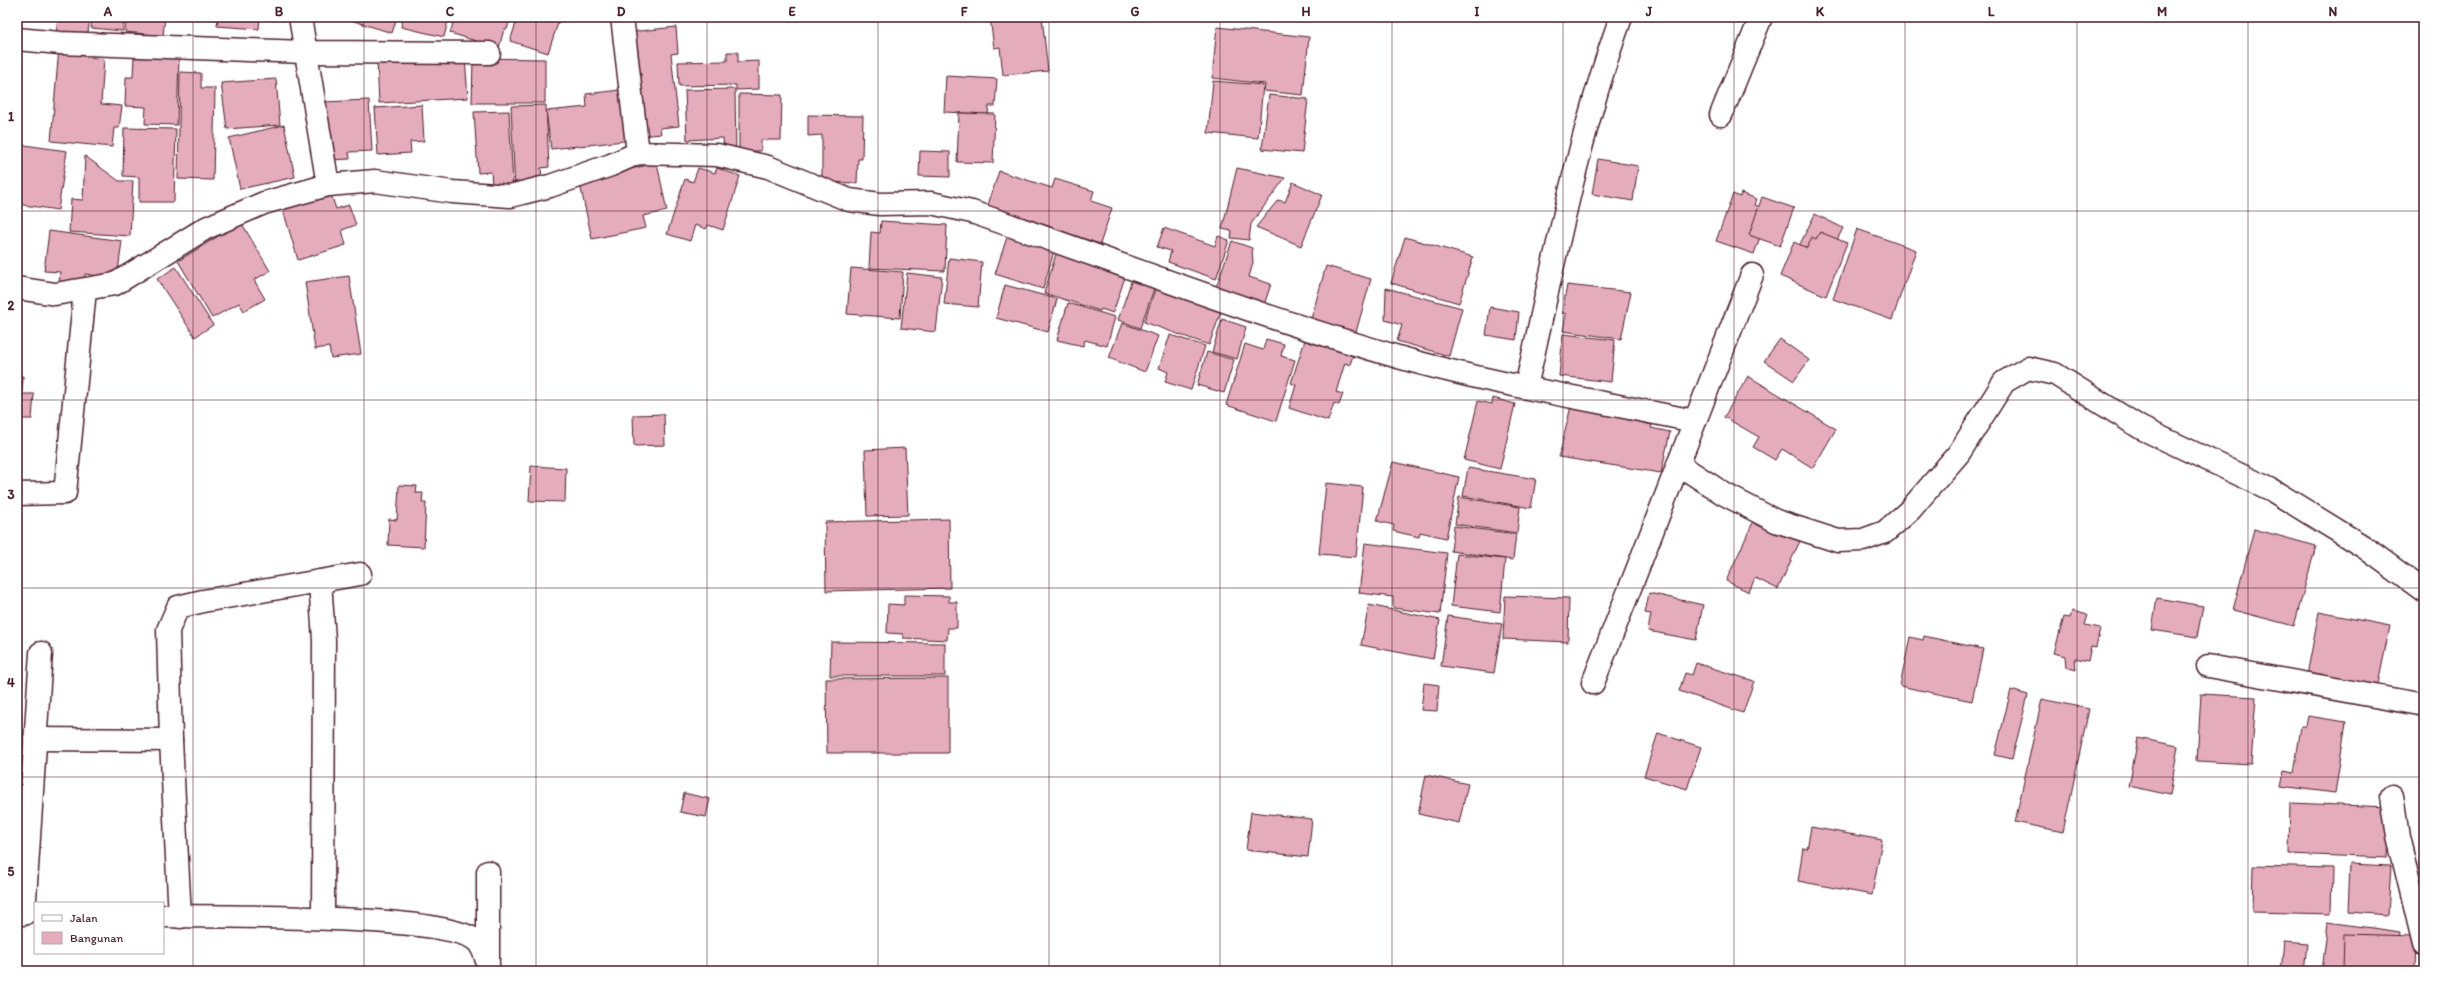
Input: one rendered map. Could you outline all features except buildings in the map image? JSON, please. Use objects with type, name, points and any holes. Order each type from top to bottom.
[{"type":"street","points":[[300,17],[328,184]]},
{"type":"street","points":[[622,17],[638,153]]},
{"type":"street","points":[[1526,387],[1571,187],[1604,65],[1621,17]]},
{"type":"street","points":[[1721,115],[1761,17]]},
{"type":"street","points":[[17,39],[60,43],[305,52],[489,53]]},
{"type":"street","points":[[17,288],[55,294],[115,284],[206,228],[256,206],[328,184],[375,181],[452,192],[510,196],[550,186],[611,165],[638,153],[717,155],[768,167],[849,200],[880,204],[931,203],[972,212],[1222,300],[1399,357],[1526,387],[1694,421]]},
{"type":"street","points":[[1593,682],[1752,275]]},
{"type":"street","points":[[17,494],[65,493],[85,290]]},
{"type":"street","points":[[1678,464],[1724,494],[1776,521],[1838,541],[1863,540],[1885,532],[1910,510],[1959,453],[2004,382],[2028,368],[2055,374],[2141,428],[2270,489],[2364,547],[2424,591]]},
{"type":"street","points":[[360,574],[203,601],[178,607],[168,630],[171,740],[171,917],[323,918],[440,927],[462,934],[478,942],[488,967]]},
{"type":"street","points":[[320,581],[324,640],[323,918]]},
{"type":"street","points":[[25,914],[40,653]]},
{"type":"street","points":[[2208,666],[2424,705]]},
{"type":"street","points":[[35,739],[171,740]]},
{"type":"street","points":[[2392,796],[2398,837],[2424,944]]},
{"type":"street","points":[[488,872],[488,967]]}]
